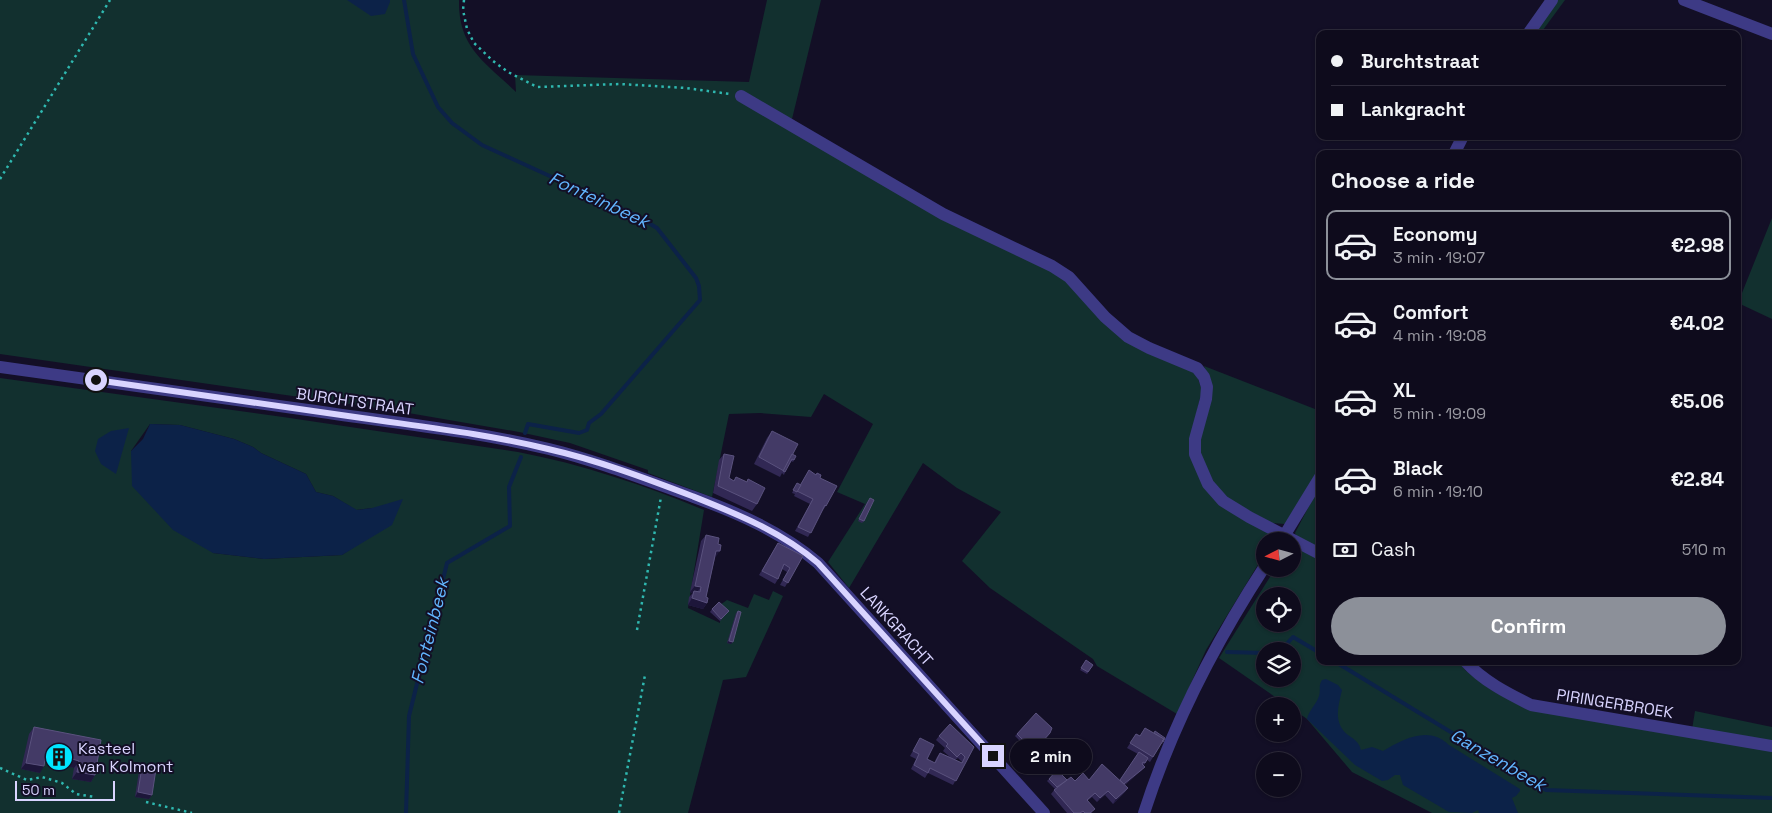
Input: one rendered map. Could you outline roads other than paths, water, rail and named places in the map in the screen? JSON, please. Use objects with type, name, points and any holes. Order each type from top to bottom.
[{"type":"street","points":[[1531,30],[1552,0]]},
{"type":"street","points":[[1684,0],[1772,34]]},
{"type":"street","points":[[741,96],[943,214],[1052,266],[1069,277],[1105,317],[1128,337],[1197,368],[1204,377],[1207,387],[1206,399],[1195,439],[1195,454],[1208,484],[1223,501],[1273,532]]},
{"type":"street","name":"BURCHTSTRAAT","points":[[0,367],[433,428],[516,442],[550,449],[596,463],[698,498]]},
{"type":"street","points":[[1287,532],[1316,484]]},
{"type":"street","name":"LANKGRACHT","points":[[698,498],[774,531],[800,548],[818,563],[1044,813]]},
{"type":"street","points":[[1301,546],[1316,552]]},
{"type":"street","points":[[1144,813],[1169,744],[1209,661],[1257,578]]},
{"type":"street","name":"PIRINGERBROEK","points":[[1470,665],[1506,693],[1531,705],[1772,746]]},
{"type":"water","points":[[347,0],[390,0],[390,2],[385,14],[371,16]]},
{"type":"water","points":[[150,424],[180,425],[234,439],[306,474],[316,492],[333,496],[357,510],[372,508],[403,499],[392,525],[342,555],[264,559],[213,553],[173,530],[132,486],[131,451],[143,439]]},
{"type":"water","points":[[129,428],[116,474],[101,464],[95,451],[98,439],[111,431]]},
{"type":"water","points":[[1326,679],[1338,685],[1342,690],[1338,720],[1343,730],[1356,741],[1361,750],[1372,747],[1383,751],[1399,742],[1416,736],[1425,735],[1441,739],[1520,789],[1516,796],[1512,798],[1518,813],[1479,813],[1478,810],[1472,813],[1449,812],[1403,785],[1400,775],[1395,775],[1388,780],[1382,781],[1355,765],[1307,719],[1319,696],[1321,682]]},
{"type":"waterway","name":"Fonteinbeek","points":[[404,0],[413,54],[438,107],[452,123],[482,145],[637,216],[657,228],[696,278],[699,286],[700,300],[601,414],[589,423],[587,430],[579,433],[528,424],[525,433]]},
{"type":"waterway","name":"Fonteinbeek","points":[[406,813],[409,716],[447,563],[510,526],[509,487],[521,457]]},
{"type":"waterway","name":"Ganzenbeek","points":[[1288,642],[1293,637],[1316,651]]},
{"type":"waterway","name":"Ganzenbeek","points":[[1227,652],[1256,653]]},
{"type":"waterway","name":"Ganzenbeek","points":[[1341,665],[1546,790],[1772,798]]},
{"type":"place","name":"Kasteel van Kolmont","points":[[59,757]]}]
